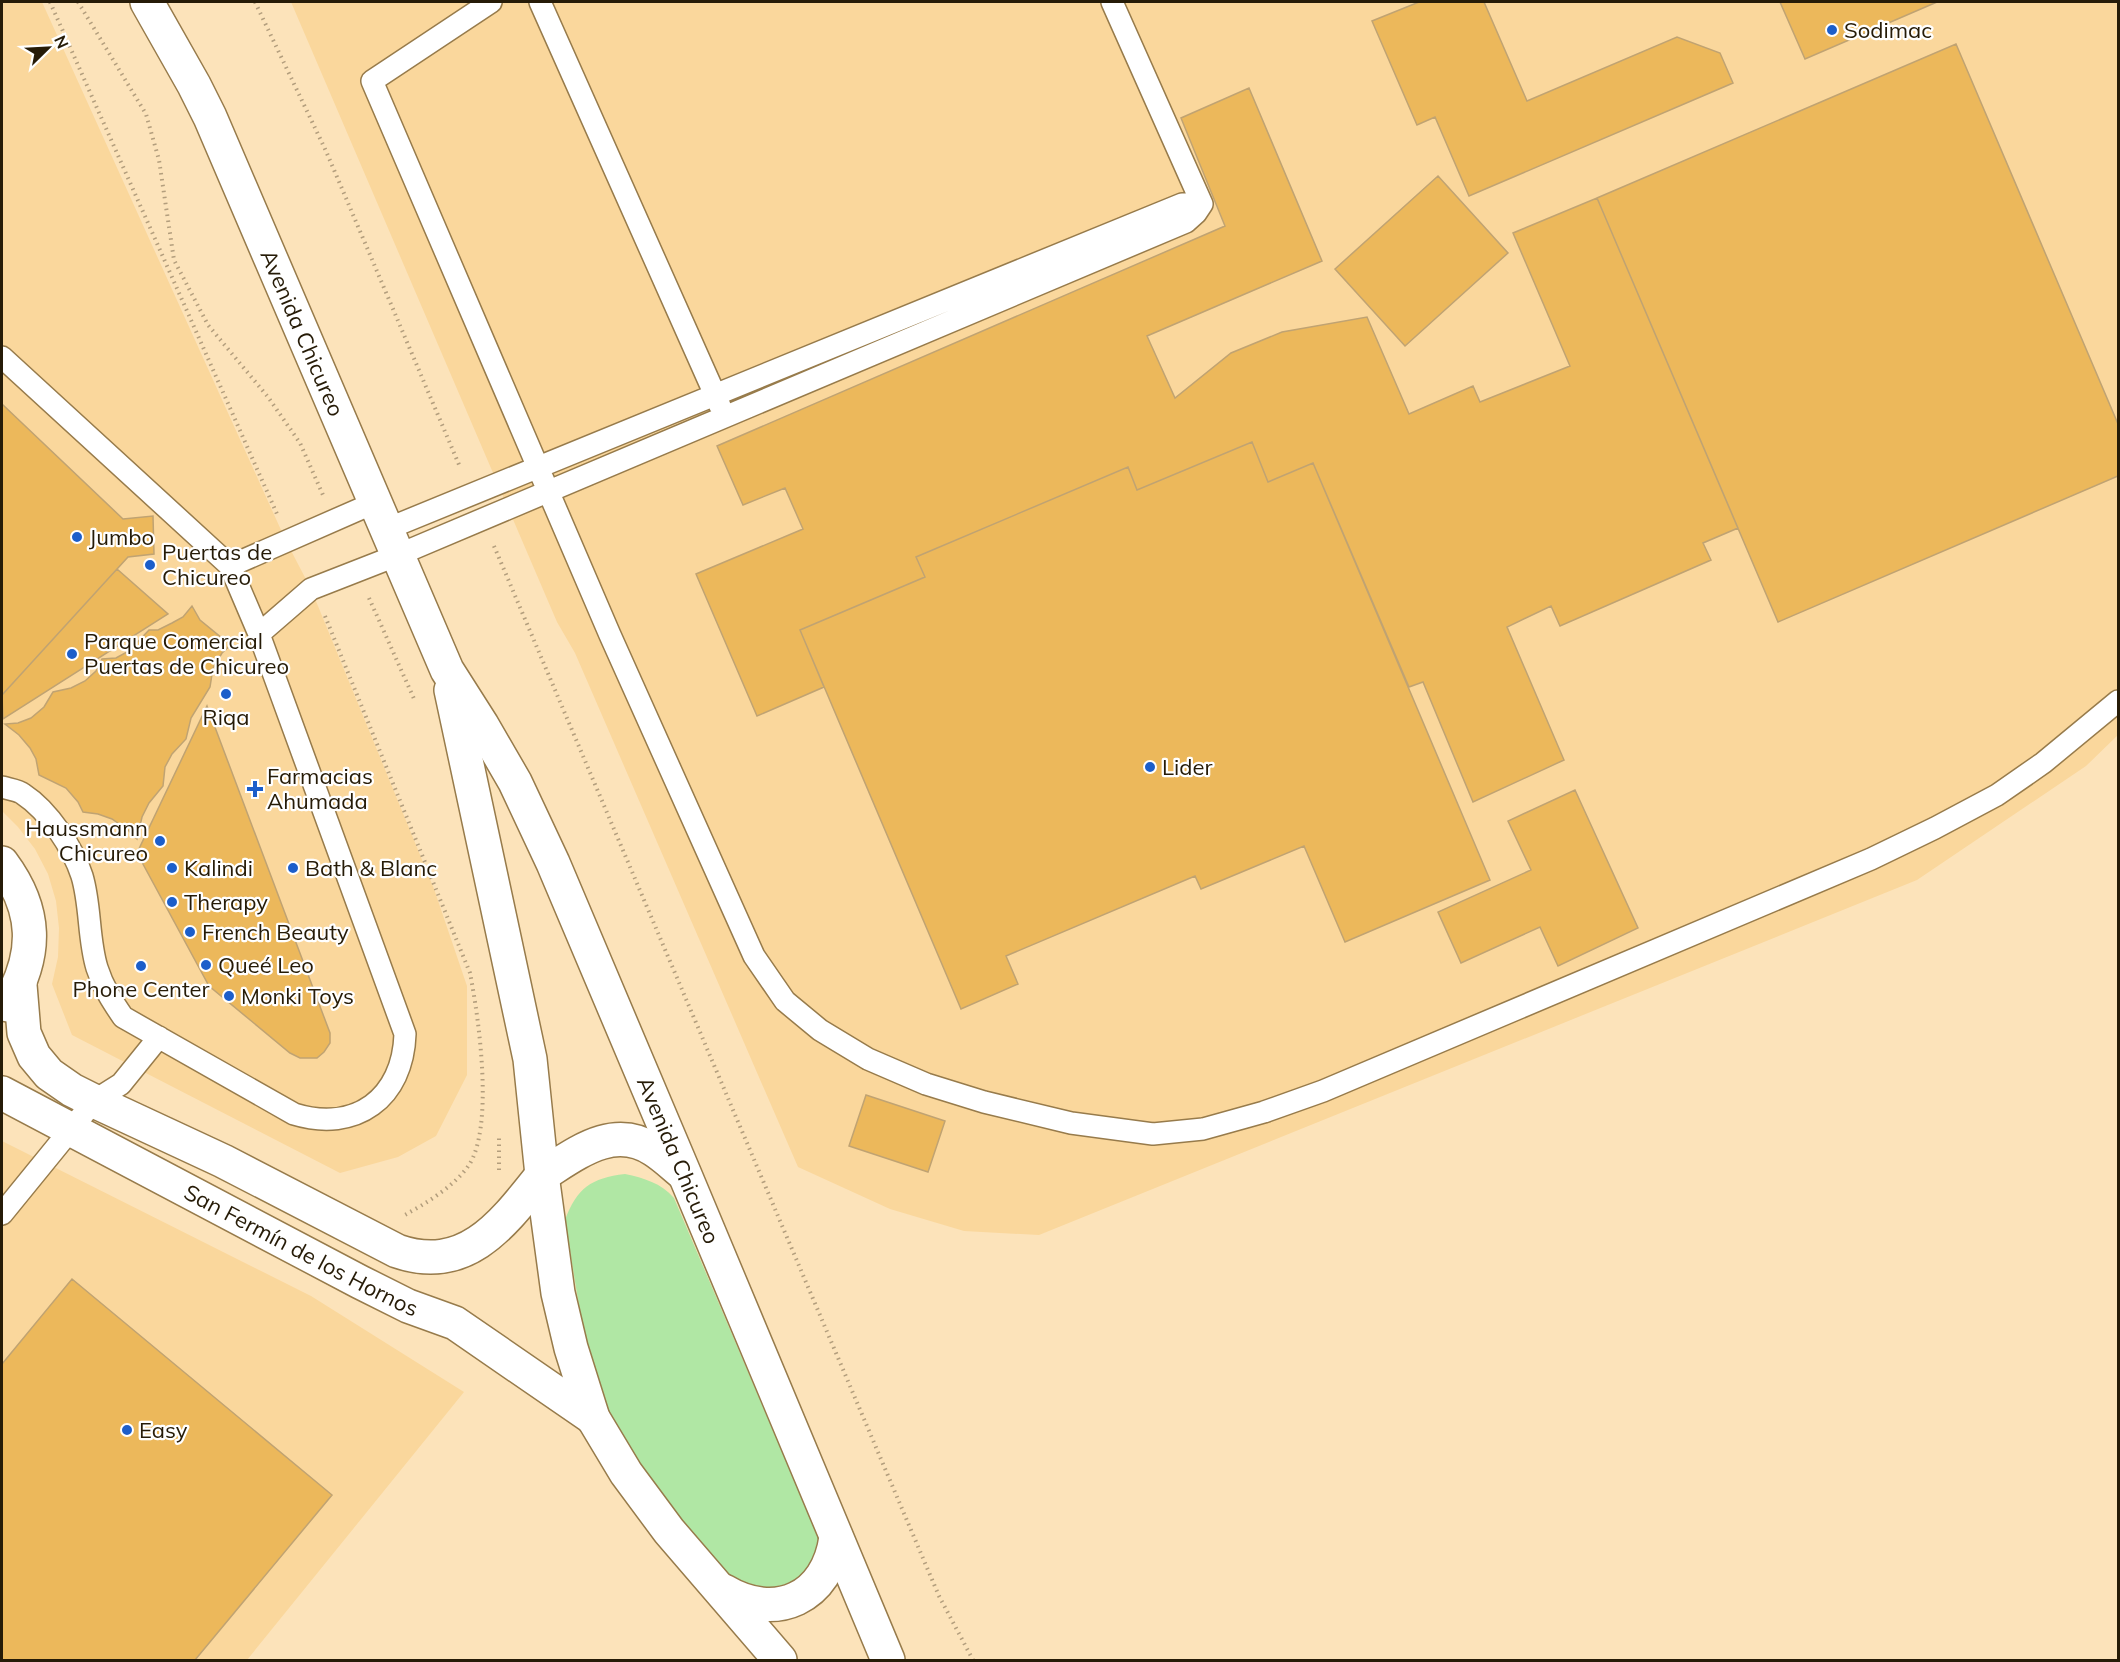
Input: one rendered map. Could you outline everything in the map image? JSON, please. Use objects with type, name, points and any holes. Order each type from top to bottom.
[{"type":"main road","name":"Avenida Chicureo","points":[[147,2],[210,117],[447,670],[483,725],[524,802],[553,864],[888,1660]]},
{"type":"main road","name":"Avenida Chicureo","points":[[447,670],[530,1059],[542,1175],[558,1293],[571,1348],[593,1418],[626,1473],[669,1531],[780,1660]]},
{"type":"main road","points":[[2,863],[23,898],[28,920],[29,953],[20,985],[2,1013]]},
{"type":"main road","name":"San Fermín de los Hornos","points":[[20,985],[24,1033],[34,1056],[49,1074],[72,1090],[223,1161],[378,1243],[413,1257],[444,1257],[470,1249],[510,1216],[542,1175]]},
{"type":"main road","name":"San Fermín de los Hornos","points":[[2,1093],[408,1306],[455,1323],[593,1418]]},
{"type":"main road","points":[[542,1175],[590,1146],[604,1141],[621,1140],[653,1149],[685,1175]]},
{"type":"main road","points":[[719,1588],[739,1600],[761,1605],[783,1603],[795,1599],[813,1587],[827,1569],[832,1558],[836,1537]]},
{"type":"lane","points":[[491,2],[372,81],[548,491],[754,956],[785,1001],[820,1030],[868,1059],[926,1084],[984,1102],[1071,1123],[1153,1134],[1203,1129],[1264,1112],[1323,1091],[1871,860],[1997,795],[2043,763],[2118,701]]},
{"type":"lane","points":[[540,2],[714,395],[726,416]]},
{"type":"lane","points":[[1112,2],[1202,204]]},
{"type":"lane","points":[[259,634],[311,589],[357,571],[387,529],[1182,204],[1202,204]]},
{"type":"lane","points":[[230,566],[335,520],[387,529],[482,519],[1186,222],[1202,204]]},
{"type":"lane","points":[[2,357],[230,566],[259,634],[405,1034],[404,1054],[399,1073],[388,1090],[375,1103],[345,1118],[311,1119],[294,1113],[123,1017],[106,993],[96,967],[82,878],[74,855],[62,835],[44,813],[23,794],[2,787]]},
{"type":"lane","points":[[2,1214],[94,1101],[121,1084],[159,1037]]},
{"type":"path","points":[[78,2],[146,114],[159,160],[174,260],[208,325],[268,397],[300,443],[335,520]]},
{"type":"path","points":[[255,2],[326,151],[471,495]]},
{"type":"path","points":[[482,519],[939,1596],[974,1660]]},
{"type":"path","points":[[357,571],[419,710]]},
{"type":"path","points":[[499,1132],[499,1174]]},
{"type":"shaded area","name":"Puertas de Chicureo","points":[[2,2],[42,2],[286,541],[311,589],[434,889],[467,986],[467,1075],[436,1136],[398,1157],[340,1173],[72,1035],[52,984],[58,957],[59,928],[56,901],[48,874],[35,849],[2,811]]},
{"type":"shaded area","points":[[291,2],[2118,2],[2118,735],[2086,766],[1917,880],[1039,1235],[964,1231],[890,1209],[798,1167],[575,653],[557,622]]},
{"type":"shaded area","points":[[2,1141],[311,1296],[464,1392],[247,1660],[2,1660]]},
{"type":"green space","points":[[625,1174],[652,1182],[664,1188],[674,1198],[818,1536],[818,1553],[813,1562],[802,1575],[787,1584],[772,1588],[758,1588],[743,1583],[725,1572],[631,1458],[615,1432],[585,1343],[565,1220],[580,1192],[603,1178]]},
{"type":"building","points":[[1419,2],[1484,2],[1527,101],[1677,37],[1720,53],[1733,83],[1469,196],[1435,117],[1417,125],[1372,21]]},
{"type":"building","name":"Sodimac","points":[[1780,2],[1937,2],[1805,59]]},
{"type":"building","points":[[1956,44],[2118,424],[2118,476],[1778,622],[1597,198]]},
{"type":"building","points":[[1249,88],[1322,261],[1147,336],[1175,398],[1231,353],[1282,332],[1367,317],[1409,414],[1473,386],[1480,402],[1570,366],[1513,233],[1597,198],[1738,528],[1703,543],[1711,560],[1560,626],[1551,606],[1507,627],[1564,760],[1473,802],[1423,682],[1409,687],[1313,463],[1268,482],[1252,442],[1137,490],[1128,467],[916,557],[925,577],[800,630],[824,687],[757,716],[696,574],[803,529],[785,488],[743,505],[717,446],[1225,226],[1181,118]]},
{"type":"building","points":[[1438,176],[1508,253],[1405,346],[1335,269]]},
{"type":"building","name":"Jumbo","points":[[2,404],[123,519],[153,516],[154,554],[128,557],[2,695]]},
{"type":"building","name":"Lider","points":[[1252,442],[1268,482],[1313,463],[1490,880],[1345,942],[1304,846],[1201,889],[1195,876],[1006,956],[1018,984],[961,1009],[800,630],[925,577],[916,557],[1128,467],[1137,490]]},
{"type":"building","name":"Parque Comercial Puertas de Chicureo","points":[[117,569],[168,614],[3,719],[2,695]]},
{"type":"building","points":[[192,606],[200,620],[222,638],[233,643],[222,653],[213,668],[210,687],[191,718],[186,739],[172,754],[165,767],[163,786],[149,803],[142,817],[137,839],[112,819],[83,812],[66,788],[39,775],[36,759],[30,748],[5,724],[18,723],[31,718],[44,707],[53,692],[71,688],[85,681],[96,671],[102,659],[116,658],[129,651],[149,630],[158,630],[183,617]]},
{"type":"building","points":[[207,706],[330,1033],[330,1043],[317,1058],[300,1058],[290,1053],[209,986],[137,853]]},
{"type":"building","points":[[1575,790],[1638,928],[1558,966],[1540,927],[1461,963],[1438,912],[1531,870],[1508,821]]},
{"type":"building","points":[[866,1095],[945,1121],[928,1172],[849,1146]]},
{"type":"building","name":"Easy","points":[[72,1279],[332,1495],[195,1660],[2,1660],[2,1364]]},
{"type":"place","name":"Sodimac","points":[[1832,30]]},
{"type":"place","name":"Jumbo","points":[[77,537]]},
{"type":"place","name":"Puertas de Chicureo","points":[[150,565]]},
{"type":"place","name":"Parque Comercial Puertas de Chicureo","points":[[72,654]]},
{"type":"place","name":"Riqa","points":[[226,694]]},
{"type":"place","name":"Lider","points":[[1150,767]]},
{"type":"place","name":"Farmacias Ahumada","points":[[255,789]]},
{"type":"place","name":"Haussmann Chicureo","points":[[160,841]]},
{"type":"place","name":"Kalindi","points":[[172,868]]},
{"type":"place","name":"Bath & Blanc","points":[[293,868]]},
{"type":"place","name":"Therapy","points":[[172,902]]},
{"type":"place","name":"French Beauty","points":[[190,932]]},
{"type":"place","name":"Queé Leo","points":[[206,965]]},
{"type":"place","name":"Phone Center","points":[[141,966]]},
{"type":"place","name":"Monki Toys","points":[[229,996]]},
{"type":"place","name":"Easy","points":[[127,1430]]}]
